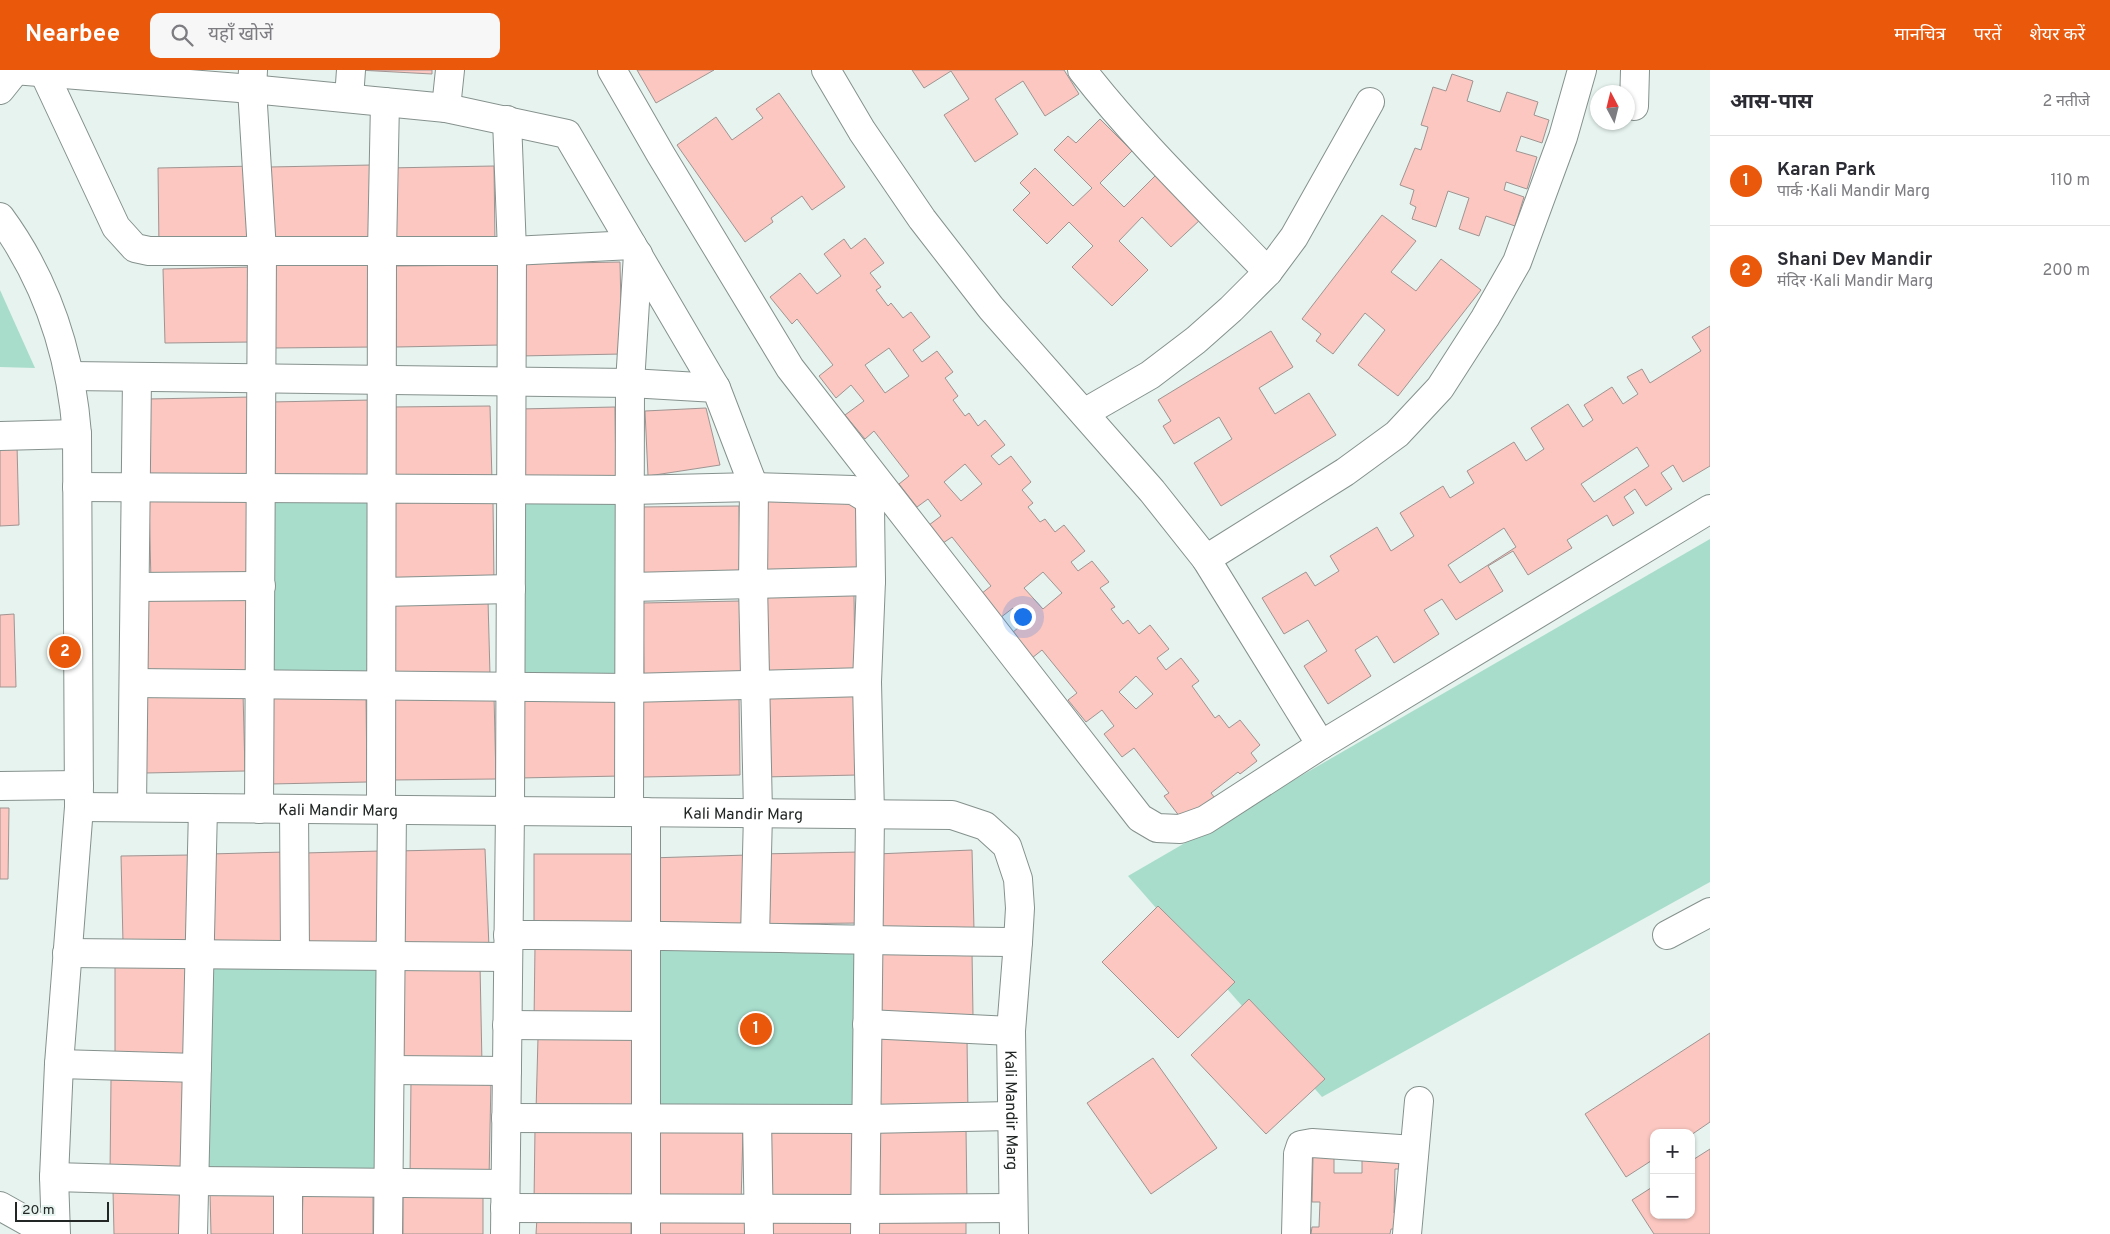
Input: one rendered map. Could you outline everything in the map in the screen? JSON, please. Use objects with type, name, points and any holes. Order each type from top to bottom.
[{"type":"street","points":[[0,90],[15,70],[252,80],[348,98],[446,108],[567,134],[716,388],[754,487],[758,813],[755,937]]},
{"type":"street","points":[[348,98],[351,70]]},
{"type":"street","points":[[446,108],[450,70]]},
{"type":"street","points":[[612,70],[661,156],[790,368],[1140,818],[1157,828],[1180,829],[1206,820],[1321,745],[1710,509]]},
{"type":"street","points":[[826,70],[862,131],[922,219],[991,308],[1152,491],[1206,559],[1321,745]]},
{"type":"street","points":[[1082,70],[1107,102],[1143,142],[1268,272]]},
{"type":"street","points":[[1206,559],[1368,456],[1397,434],[1440,388],[1485,318],[1517,262],[1563,137],[1582,70]]},
{"type":"street","points":[[1635,70],[1635,85]]},
{"type":"street","points":[[44,72],[116,227],[135,248],[149,251],[635,249]]},
{"type":"street","points":[[252,80],[262,251],[260,809]]},
{"type":"street","points":[[385,102],[382,251],[382,685],[390,956],[388,1234]]},
{"type":"street","points":[[1084,413],[1150,375],[1196,340],[1268,272],[1294,237],[1370,102]]},
{"type":"street","points":[[505,1208],[510,811],[512,251],[507,120]]},
{"type":"street","points":[[0,217],[18,241],[40,282],[58,327],[70,376],[77,434],[79,796],[59,1064],[54,1177],[56,1234]]},
{"type":"street","points":[[635,249],[630,383],[630,688],[646,934],[646,1221]]},
{"type":"street","points":[[70,376],[630,383],[716,388]]},
{"type":"street","points":[[132,807],[137,378]]},
{"type":"street","points":[[0,436],[77,434]]},
{"type":"street","points":[[77,487],[630,490],[754,487],[853,490],[868,499],[870,507],[871,581],[867,682],[870,814],[865,1222]]},
{"type":"street","points":[[630,587],[871,581]]},
{"type":"street","points":[[135,587],[261,586]]},
{"type":"street","points":[[382,592],[511,589]]},
{"type":"street","points":[[134,683],[630,688],[867,682]]},
{"type":"street","name":"Kali Mandir Marg","points":[[0,786],[79,796],[132,807],[952,815],[985,826],[1007,846],[1018,879],[1020,908],[1011,1031],[1013,1221]]},
{"type":"street","points":[[193,1234],[203,808]]},
{"type":"street","points":[[294,809],[295,954]]},
{"type":"street","points":[[1667,936],[1710,912]]},
{"type":"street","points":[[67,953],[390,956],[646,934],[868,941],[1018,942]]},
{"type":"street","points":[[867,1024],[1011,1031]]},
{"type":"street","points":[[508,1025],[646,1026]]},
{"type":"street","points":[[59,1064],[197,1068]]},
{"type":"street","points":[[390,1070],[507,1071]]},
{"type":"street","points":[[1407,1234],[1418,1101]]},
{"type":"street","points":[[506,1118],[866,1119],[1011,1116]]},
{"type":"street","points":[[757,1119],[759,1221]]},
{"type":"street","points":[[1296,1234],[1298,1154],[1302,1145],[1414,1150]]},
{"type":"street","points":[[54,1177],[389,1183],[505,1208],[646,1221],[1013,1221]]},
{"type":"street","points":[[288,1182],[288,1234]]},
{"type":"street","points":[[12,1219],[50,1234]]},
{"type":"green space","points":[[0,290],[35,368],[0,367]]},
{"type":"green space","points":[[269,497],[371,497],[370,679],[269,679]]},
{"type":"green space","points":[[618,499],[619,679],[520,679],[519,500]]},
{"type":"green space","points":[[1710,539],[1710,882],[1322,1097],[1128,876]]},
{"type":"green space","points":[[656,945],[864,947],[862,1108],[654,1106]]},
{"type":"green space","points":[[208,963],[380,964],[376,1175],[201,1173]]},
{"type":"building","points":[[358,70],[432,70],[432,74]]},
{"type":"building","points":[[637,70],[714,70],[656,103]]},
{"type":"building","points":[[912,70],[1064,70],[1079,94],[1045,116],[1023,81],[995,99],[1018,134],[975,162],[944,115],[969,99],[951,71],[924,88]]},
{"type":"building","points":[[1452,74],[1473,81],[1467,101],[1500,112],[1507,92],[1538,102],[1534,115],[1549,120],[1542,143],[1521,136],[1516,151],[1537,157],[1527,189],[1506,182],[1504,190],[1524,197],[1515,226],[1486,216],[1479,236],[1459,229],[1469,198],[1448,191],[1436,227],[1412,219],[1416,207],[1410,204],[1414,190],[1400,185],[1415,148],[1421,150],[1428,127],[1421,125],[1433,87],[1446,91]]},
{"type":"building","points":[[779,93],[845,187],[812,210],[802,196],[771,218],[773,222],[745,242],[677,145],[716,117],[732,140],[763,118],[756,109]]},
{"type":"building","points":[[1100,119],[1132,151],[1100,183],[1124,207],[1157,174],[1201,219],[1171,247],[1142,217],[1119,241],[1148,270],[1112,306],[1072,267],[1093,246],[1069,222],[1047,244],[1013,210],[1030,193],[1020,183],[1035,168],[1073,206],[1092,188],[1054,150],[1068,136],[1076,143]]},
{"type":"building","points":[[372,165],[373,245],[270,247],[269,167]]},
{"type":"building","points":[[256,166],[257,246],[159,248],[158,168]]},
{"type":"building","points":[[494,166],[495,244],[388,246],[387,168]]},
{"type":"building","points":[[1382,215],[1416,241],[1391,272],[1416,291],[1441,259],[1481,290],[1398,396],[1358,365],[1385,330],[1365,313],[1333,354],[1316,341],[1321,334],[1302,319]]},
{"type":"building","points":[[865,238],[884,263],[870,273],[881,287],[876,290],[888,306],[891,303],[903,318],[911,312],[930,337],[913,350],[922,362],[937,351],[953,372],[945,378],[958,396],[953,400],[965,416],[969,413],[978,426],[985,420],[1005,445],[991,456],[999,465],[1011,456],[1031,482],[1022,490],[1033,503],[1028,507],[1040,522],[1045,519],[1055,532],[1064,525],[1085,551],[1071,562],[1078,571],[1092,561],[1109,582],[1100,588],[1115,607],[1111,609],[1123,624],[1128,620],[1139,634],[1150,625],[1169,649],[1157,658],[1166,670],[1181,658],[1199,681],[1192,686],[1215,718],[1219,715],[1229,728],[1240,720],[1260,745],[1251,753],[1257,761],[1240,774],[1238,772],[1211,793],[1218,802],[1183,821],[1164,796],[1169,793],[1134,748],[1122,757],[1104,734],[1114,726],[1102,710],[1086,722],[1068,700],[1077,693],[1042,650],[1032,658],[1012,633],[1025,622],[1013,608],[1000,618],[981,594],[991,586],[952,537],[943,543],[929,525],[941,516],[928,499],[917,507],[899,484],[909,476],[874,431],[865,439],[845,415],[864,401],[851,385],[836,398],[819,376],[833,365],[797,319],[792,324],[770,297],[800,273],[817,294],[841,276],[824,254],[844,239],[851,249]],"holes":[[[889,348],[909,376],[885,393],[865,365]],[[965,464],[982,484],[961,501],[944,482]],[[1043,572],[1062,593],[1043,609],[1024,588]],[[1136,676],[1153,694],[1136,709],[1119,692]]]},
{"type":"building","points":[[373,262],[374,347],[272,348],[271,264]]},
{"type":"building","points":[[620,262],[622,354],[519,356],[518,264]]},
{"type":"building","points":[[498,265],[500,345],[396,347],[395,266]]},
{"type":"building","points":[[251,267],[252,342],[165,343],[163,269]]},
{"type":"building","points":[[1710,326],[1710,466],[1683,482],[1673,465],[1661,473],[1672,489],[1646,506],[1635,489],[1624,497],[1634,513],[1613,526],[1607,515],[1567,540],[1572,548],[1528,575],[1513,551],[1488,566],[1503,591],[1456,620],[1442,599],[1424,610],[1439,634],[1394,663],[1377,636],[1355,650],[1371,676],[1328,704],[1304,666],[1327,651],[1308,620],[1284,634],[1262,598],[1306,572],[1315,586],[1339,571],[1330,556],[1377,527],[1391,551],[1414,536],[1400,513],[1443,486],[1450,498],[1474,483],[1467,471],[1514,442],[1526,461],[1544,449],[1531,428],[1568,404],[1583,427],[1593,420],[1584,405],[1612,387],[1623,404],[1638,394],[1627,377],[1642,369],[1650,383],[1701,351],[1692,337]],"holes":[[[1637,447],[1649,466],[1594,502],[1581,484]],[[1504,528],[1516,547],[1460,583],[1448,565]]]},
{"type":"building","points":[[1271,331],[1293,367],[1259,388],[1275,414],[1309,393],[1336,435],[1221,506],[1194,463],[1232,439],[1219,417],[1174,444],[1163,426],[1171,421],[1158,400]]},
{"type":"building","points":[[252,397],[254,483],[148,485],[147,399]]},
{"type":"building","points":[[372,400],[374,482],[272,484],[270,402]]},
{"type":"building","points":[[490,406],[492,481],[393,483],[392,407]]},
{"type":"building","points":[[615,407],[616,482],[520,484],[519,409]]},
{"type":"building","points":[[706,408],[720,465],[648,476],[645,411]]},
{"type":"building","points":[[0,445],[17,445],[19,525],[0,526]]},
{"type":"building","points":[[249,498],[250,580],[151,582],[149,499]]},
{"type":"building","points":[[865,499],[866,574],[765,576],[764,500]]},
{"type":"building","points":[[493,501],[494,582],[393,584],[392,503]]},
{"type":"building","points":[[739,506],[740,580],[640,581],[639,507]]},
{"type":"building","points":[[854,594],[855,674],[762,675],[761,595]]},
{"type":"building","points":[[251,596],[252,675],[142,677],[141,598]]},
{"type":"building","points":[[488,600],[490,675],[387,677],[386,602]]},
{"type":"building","points":[[740,601],[741,676],[644,678],[643,603]]},
{"type":"building","points":[[14,614],[16,687],[0,687],[0,615]]},
{"type":"building","points":[[857,691],[858,775],[762,777],[760,693]]},
{"type":"building","points":[[243,693],[245,771],[145,773],[144,694]]},
{"type":"building","points":[[621,695],[622,776],[518,778],[516,697]]},
{"type":"building","points":[[366,696],[367,782],[270,784],[269,698]]},
{"type":"building","points":[[494,696],[496,779],[391,780],[390,698]]},
{"type":"building","points":[[739,697],[740,775],[643,777],[641,699]]},
{"type":"building","points":[[0,808],[9,808],[8,879],[0,879]]},
{"type":"building","points":[[485,849],[489,948],[399,950],[396,851]]},
{"type":"building","points":[[972,850],[974,930],[879,933],[876,854]]},
{"type":"building","points":[[381,851],[383,949],[306,951],[304,853]]},
{"type":"building","points":[[286,852],[288,947],[211,948],[209,854]]},
{"type":"building","points":[[860,852],[861,923],[760,924],[759,854]]},
{"type":"building","points":[[534,854],[634,854],[634,927],[534,927]]},
{"type":"building","points":[[190,855],[192,942],[123,943],[121,856]]},
{"type":"building","points":[[748,855],[751,924],[652,928],[649,858]]},
{"type":"building","points":[[1158,906],[1235,982],[1178,1038],[1102,962]]},
{"type":"building","points":[[535,946],[633,947],[632,1023],[534,1022]]},
{"type":"building","points":[[972,952],[973,1016],[878,1018],[877,954]]},
{"type":"building","points":[[115,965],[188,965],[187,1061],[115,1061]]},
{"type":"building","points":[[480,965],[482,1065],[402,1065],[401,966]]},
{"type":"building","points":[[1249,999],[1325,1079],[1266,1134],[1191,1055]]},
{"type":"building","points":[[1710,1033],[1710,1122],[1695,1132],[1695,1129],[1650,1129],[1650,1162],[1626,1177],[1585,1114]]},
{"type":"building","points":[[538,1038],[634,1039],[633,1113],[536,1111]]},
{"type":"building","points":[[967,1038],[968,1114],[872,1115],[871,1039]]},
{"type":"building","points":[[1153,1058],[1217,1148],[1151,1194],[1087,1103]]},
{"type":"building","points":[[411,1079],[491,1080],[489,1179],[410,1178]]},
{"type":"building","points":[[111,1080],[189,1080],[188,1173],[110,1174]]},
{"type":"building","points":[[535,1129],[634,1130],[633,1203],[534,1202]]},
{"type":"building","points":[[655,1129],[743,1131],[741,1204],[653,1202]]},
{"type":"building","points":[[855,1129],[856,1206],[765,1207],[764,1131]]},
{"type":"building","points":[[869,1129],[966,1129],[967,1202],[870,1203]]},
{"type":"building","points":[[1710,1149],[1710,1234],[1654,1234],[1632,1200],[1650,1189],[1650,1219],[1695,1219],[1695,1158]]},
{"type":"building","points":[[1313,1157],[1334,1157],[1334,1173],[1362,1173],[1362,1158],[1401,1159],[1401,1169],[1395,1169],[1394,1213],[1400,1213],[1399,1229],[1391,1229],[1390,1234],[1311,1234],[1312,1227],[1319,1227],[1320,1202],[1312,1202]]},
{"type":"building","points":[[303,1189],[373,1190],[373,1234],[302,1234]]},
{"type":"building","points":[[185,1190],[186,1234],[114,1234],[113,1191]]},
{"type":"building","points":[[277,1191],[278,1234],[211,1234],[210,1193]]},
{"type":"building","points":[[403,1193],[483,1193],[483,1234],[403,1234]]},
{"type":"building","points":[[537,1218],[631,1221],[631,1234],[536,1234]]},
{"type":"building","points":[[749,1218],[749,1234],[656,1234],[656,1219]]},
{"type":"building","points":[[764,1219],[858,1219],[858,1234],[764,1234]]},
{"type":"building","points":[[869,1219],[966,1219],[966,1234],[869,1234]]},
{"type":"place","name":"Shani Dev Mandir","points":[[65,652]]},
{"type":"place","name":"Karan Park","points":[[756,1029]]}]
